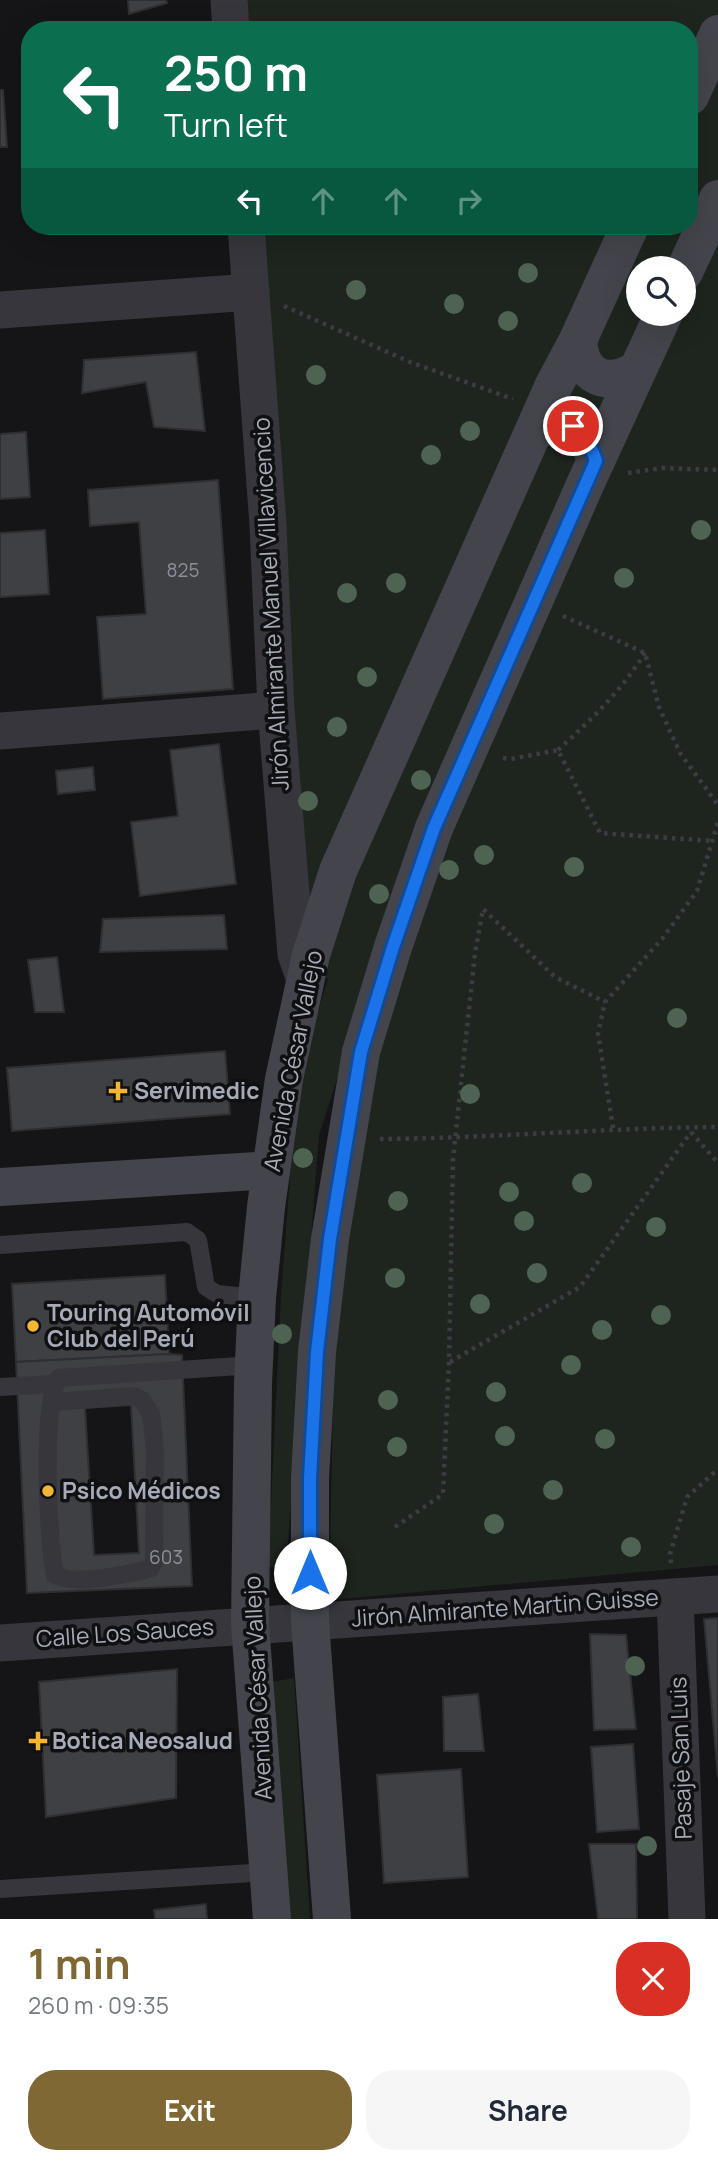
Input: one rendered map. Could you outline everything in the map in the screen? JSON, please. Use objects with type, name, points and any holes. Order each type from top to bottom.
[{"type":"main road","points":[[698,78],[718,34]]},
{"type":"main road","points":[[691,256],[718,199]]},
{"type":"main road","name":"Avenida César Vallejo","points":[[272,1919],[250,1624],[257,1298],[284,1079],[305,980],[338,871],[538,421],[626,235]]},
{"type":"main road","points":[[332,1919],[310,1622],[310,1478],[317,1352],[330,1239],[361,1052],[393,947],[434,828],[658,326]]},
{"type":"main road","points":[[578,340],[579,354],[585,367],[597,376],[610,380],[625,378],[637,370]]},
{"type":"main road","points":[[538,421],[546,425],[559,423],[573,426],[585,435],[592,447],[592,470]]},
{"type":"main road","points":[[0,1187],[271,1170]]},
{"type":"street","points":[[229,0],[230,21]]},
{"type":"street","name":"Jirón Almirante Manuel Villavicencio","points":[[247,235],[268,525],[276,710],[296,954],[305,980]]},
{"type":"street","points":[[0,310],[251,292]]},
{"type":"street","points":[[0,731],[276,710]]},
{"type":"street","name":"Jirón Almirante Martin Guisse","points":[[250,1624],[718,1594]]},
{"type":"street","name":"Pasaje San Luis","points":[[675,1597],[687,1919]]},
{"type":"street","name":"Calle Los Sauces","points":[[0,1643],[250,1624]]},
{"type":"lane","points":[[0,1245],[187,1232],[198,1240],[206,1287],[217,1294],[257,1298]]},
{"type":"lane","points":[[52,1402],[135,1396],[142,1400],[151,1415],[155,1450],[154,1562],[150,1569],[120,1575],[65,1580],[55,1576],[48,1485],[52,1402],[55,1384],[59,1378],[254,1365]]},
{"type":"lane","points":[[0,1387],[55,1384]]},
{"type":"lane","points":[[0,1888],[269,1872]]},
{"type":"path","points":[[251,292],[538,421]]},
{"type":"path","points":[[592,470],[718,470]]},
{"type":"path","points":[[533,602],[645,653]]},
{"type":"path","points":[[465,756],[511,759],[558,750],[597,715],[630,677],[645,653]]},
{"type":"path","points":[[645,653],[659,707],[680,753],[718,806]]},
{"type":"path","points":[[558,750],[600,833],[712,841]]},
{"type":"path","points":[[613,1128],[598,1033],[606,1002],[662,939],[697,891],[718,822]]},
{"type":"path","points":[[395,1527],[443,1494],[453,1159],[475,953],[483,909],[555,976],[606,1002]]},
{"type":"path","points":[[346,1139],[455,1138],[613,1128],[689,1130],[718,1127]]},
{"type":"path","points":[[689,1130],[718,1163]]},
{"type":"path","points":[[449,1362],[580,1287],[689,1130]]},
{"type":"path","points":[[675,1597],[670,1554],[687,1497],[718,1469]]},
{"type":"shaded area","points":[[237,0],[718,0],[718,1565],[329,1600],[336,1253],[357,1017],[319,1135],[286,1568],[268,1567],[281,1295],[298,1075],[328,979],[290,932],[252,235],[698,235],[698,21],[238,21]]},
{"type":"shaded area","points":[[294,1678],[310,1919],[282,1919],[265,1683]]},
{"type":"building","points":[[128,0],[166,0],[167,3],[129,14]]},
{"type":"building","points":[[0,90],[3,90],[7,147],[0,147]]},
{"type":"building","points":[[196,352],[205,431],[154,427],[146,382],[82,393],[84,360]]},
{"type":"building","points":[[26,432],[30,497],[0,499],[0,434]]},
{"type":"building","points":[[218,480],[233,689],[103,699],[97,617],[146,614],[139,522],[90,526],[88,490]]},
{"type":"building","points":[[45,530],[49,594],[0,597],[0,533]]},
{"type":"building","points":[[219,744],[236,884],[140,896],[131,822],[178,816],[170,750]]},
{"type":"building","points":[[93,767],[95,790],[58,794],[56,771]]},
{"type":"building","points":[[224,915],[227,949],[100,952],[103,919]]},
{"type":"building","points":[[57,957],[64,1012],[35,1012],[28,960]]},
{"type":"building","name":"Servimedic","points":[[225,1051],[230,1114],[12,1131],[7,1068]]},
{"type":"building","points":[[165,1275],[169,1354],[16,1362],[12,1284]]},
{"type":"building","points":[[182,1355],[192,1586],[27,1593],[16,1362]],"holes":[[[131,1405],[139,1553],[94,1555],[85,1408]]]},
{"type":"building","points":[[718,1618],[718,1778],[704,1619]]},
{"type":"building","points":[[590,1634],[626,1635],[636,1729],[594,1730]]},
{"type":"building","points":[[177,1669],[176,1798],[46,1817],[39,1682]]},
{"type":"building","points":[[478,1694],[484,1751],[444,1751],[443,1697]]},
{"type":"building","points":[[633,1744],[639,1829],[597,1832],[591,1747]]},
{"type":"building","points":[[461,1769],[468,1877],[384,1883],[377,1775]]},
{"type":"building","points":[[589,1844],[636,1844],[637,1919],[598,1919]]},
{"type":"building","points":[[206,1904],[207,1919],[155,1919],[154,1910]]},
{"type":"place","name":"Servimedic","points":[[118,1091]]},
{"type":"place","name":"Touring Automóvil Club del Perú","points":[[33,1326]]},
{"type":"place","name":"Psico Médicos","points":[[48,1491]]},
{"type":"place","name":"Botica Neosalud","points":[[38,1741]]},
{"type":"route","points":[[310,1573],[310,1478],[317,1352],[330,1239],[361,1052],[393,947],[434,828],[596,461],[585,435],[573,426]]}]
